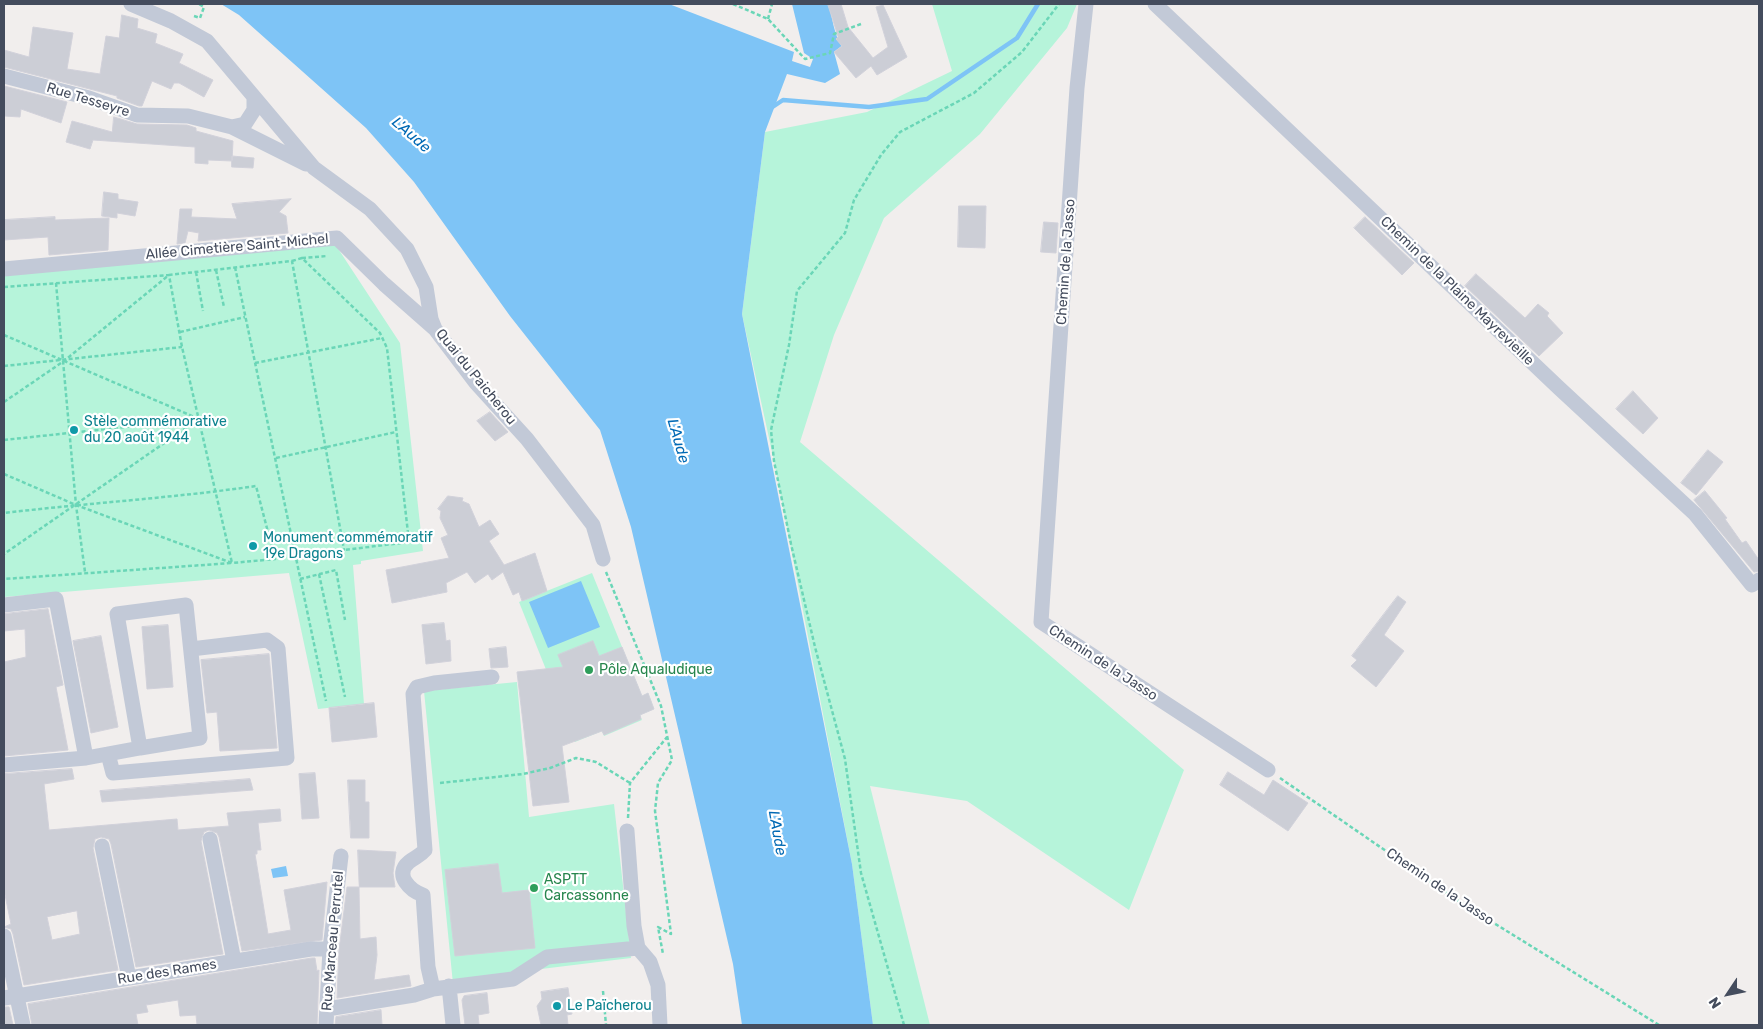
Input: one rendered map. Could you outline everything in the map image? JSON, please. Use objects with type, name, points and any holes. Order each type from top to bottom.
[{"type":"street","name":"Quai du Paicherou","points":[[131,4],[171,21],[208,41],[314,168],[370,209],[407,249],[426,287],[431,319],[435,329],[476,383],[527,439],[593,525],[603,558]]},
{"type":"street","name":"Chemin de la Jasso","points":[[1086,4],[1078,88],[1041,622],[1268,770]]},
{"type":"street","name":"Chemin de la Plaine Mayrevieille","points":[[1155,4],[1559,388],[1695,514],[1757,587]]},
{"type":"street","name":"Rue Tesseyre","points":[[4,76],[89,98],[137,115],[188,116],[232,127],[314,168]]},
{"type":"street","points":[[232,127],[245,124],[254,110],[254,98]]},
{"type":"street","name":"Allée Cimetière Saint-Michel","points":[[4,268],[337,238],[384,284],[435,329]]},
{"type":"street","points":[[4,605],[56,599],[86,758]]},
{"type":"street","points":[[140,748],[117,614],[186,605],[204,765]]},
{"type":"street","points":[[108,754],[113,773],[287,758],[278,648],[267,640],[191,649]]},
{"type":"street","points":[[452,1025],[441,987],[428,967],[423,896],[412,891],[406,885],[403,873],[407,864],[420,856],[425,850],[413,694],[416,687],[434,683],[492,677]]},
{"type":"street","points":[[4,765],[86,758],[200,738]]},
{"type":"street","points":[[627,831],[634,926],[638,948],[650,962],[658,985],[660,1025]]},
{"type":"street","points":[[210,839],[234,961]]},
{"type":"street","points":[[102,846],[129,978]]},
{"type":"street","name":"Rue Marceau Perrutel","points":[[326,1025],[330,948],[341,856]]},
{"type":"street","points":[[4,936],[10,997],[23,1025]]},
{"type":"street","name":"Rue des Rames","points":[[10,997],[311,949],[330,948]]},
{"type":"street","points":[[327,1009],[414,995],[441,987],[514,979],[547,956],[638,948]]},
{"type":"path","points":[[192,14],[200,18],[204,7],[199,4]]},
{"type":"path","points":[[733,4],[768,18],[805,59],[830,53],[834,34],[861,24]]},
{"type":"path","points":[[768,18],[772,4]]},
{"type":"path","points":[[904,1025],[861,873],[845,759],[815,647],[791,544],[774,461],[771,430],[789,345],[797,291],[845,233],[854,200],[881,155],[900,132],[974,93],[1022,52],[1059,4]]},
{"type":"path","points":[[4,287],[168,275],[327,256]]},
{"type":"path","points":[[297,559],[344,550],[409,542],[387,348],[380,333],[302,258]]},
{"type":"path","points":[[292,261],[344,550]]},
{"type":"path","points":[[235,267],[326,700]]},
{"type":"path","points":[[216,270],[224,307]]},
{"type":"path","points":[[196,272],[203,311]]},
{"type":"path","points":[[168,275],[182,347],[232,563]]},
{"type":"path","points":[[4,402],[64,360],[168,275]]},
{"type":"path","points":[[56,283],[76,505],[85,572]]},
{"type":"path","points":[[180,332],[245,317]]},
{"type":"path","points":[[4,334],[199,419]]},
{"type":"path","points":[[255,363],[382,338]]},
{"type":"path","points":[[4,366],[182,347]]},
{"type":"path","points":[[4,440],[199,419]]},
{"type":"path","points":[[4,554],[199,419]]},
{"type":"path","points":[[275,458],[396,432]]},
{"type":"path","points":[[4,474],[76,505],[232,563]]},
{"type":"path","points":[[4,513],[216,492],[256,486],[275,559],[4,579]]},
{"type":"path","points":[[603,558],[608,579],[661,706],[672,760],[658,783],[655,811],[671,934],[658,927],[665,962]]},
{"type":"path","points":[[300,579],[336,570],[345,620]]},
{"type":"path","points":[[319,574],[346,698]]},
{"type":"path","points":[[627,831],[630,783],[667,737]]},
{"type":"path","points":[[440,783],[523,774],[550,768],[576,758],[596,762],[630,783]]},
{"type":"path","name":"Chemin de la Jasso","points":[[1268,770],[1463,904],[1660,1025]]},
{"type":"path","points":[[603,991],[606,1025]]},
{"type":"green space","points":[[932,4],[1077,4],[1067,28],[980,134],[884,218],[834,335],[800,442],[1184,770],[1129,910],[967,801],[870,786],[930,1025],[873,1025],[852,864],[774,461],[742,314],[765,132],[867,112],[952,71]]},
{"type":"green space","points":[[335,244],[400,343],[423,551],[361,561],[361,564],[353,565],[364,704],[318,709],[289,573],[4,597],[4,274]]},
{"type":"green space","name":"Pôle Aqualudique","points":[[592,573],[642,696],[648,693],[654,709],[640,715],[642,720],[604,736],[602,731],[575,742],[519,602]]},
{"type":"green space","name":"ASPTT Carcassonne","points":[[517,682],[529,817],[614,804],[631,958],[533,970],[453,984],[424,691]]},
{"type":"water","name":"L'Aude","points":[[221,4],[669,4],[794,52],[792,61],[810,67],[813,59],[804,53],[792,4],[829,4],[835,31],[842,46],[834,52],[840,74],[825,83],[787,74],[765,132],[742,314],[852,864],[873,1025],[742,1025],[733,964],[631,527],[600,430],[510,316],[414,182],[366,128],[239,15]]},
{"type":"water","points":[[581,581],[600,627],[548,648],[529,602]]},
{"type":"water","points":[[286,866],[288,876],[273,878],[271,869]]},
{"type":"building","points":[[828,4],[841,4],[848,27],[873,58],[888,47],[876,7],[883,5],[907,57],[877,75],[871,66],[856,78],[834,52],[842,46],[836,39],[838,37]]},
{"type":"building","points":[[122,15],[138,19],[137,28],[157,34],[155,43],[183,54],[179,63],[213,80],[204,97],[179,83],[174,83],[171,89],[152,81],[142,106],[139,106],[117,98],[117,96],[4,67],[4,50],[29,57],[33,27],[73,33],[67,69],[100,74],[106,36],[119,38]]},
{"type":"building","points":[[4,86],[67,102],[61,123],[21,109],[20,117],[4,116]]},
{"type":"building","points":[[114,117],[137,124],[187,125],[196,128],[196,131],[233,141],[232,161],[208,160],[208,164],[195,163],[195,147],[93,140],[90,149],[66,142],[72,121],[112,132]]},
{"type":"building","points":[[232,156],[254,158],[253,168],[232,167]]},
{"type":"building","points":[[104,192],[118,194],[118,199],[138,202],[135,216],[117,213],[117,218],[102,216]]},
{"type":"building","points":[[291,199],[279,212],[286,216],[288,233],[198,241],[199,233],[188,231],[185,243],[177,244],[180,209],[192,209],[191,217],[237,219],[232,204]]},
{"type":"building","points":[[959,206],[986,206],[985,248],[958,247]]},
{"type":"building","points":[[55,217],[55,220],[109,218],[108,250],[49,255],[48,237],[4,240],[4,220]]},
{"type":"building","points":[[1365,217],[1414,263],[1402,275],[1354,228]]},
{"type":"building","points":[[1044,222],[1058,223],[1056,253],[1041,252]]},
{"type":"building","points":[[1476,274],[1525,318],[1538,304],[1549,313],[1547,316],[1563,333],[1539,356],[1465,286]]},
{"type":"building","points":[[1633,391],[1658,418],[1643,434],[1616,409]]},
{"type":"building","points":[[490,412],[508,432],[495,441],[477,421]]},
{"type":"building","points":[[1708,450],[1723,462],[1696,495],[1681,483]]},
{"type":"building","points":[[1705,491],[1727,518],[1725,519],[1742,543],[1746,541],[1759,560],[1759,571],[1754,572],[1694,500]]},
{"type":"building","points":[[448,496],[463,498],[462,501],[469,504],[479,527],[490,520],[499,534],[489,541],[504,565],[535,553],[547,591],[522,601],[519,592],[513,595],[503,572],[492,580],[488,574],[475,583],[467,572],[446,583],[447,592],[392,603],[386,570],[449,558],[441,538],[448,535],[440,518],[441,511],[438,509]]},
{"type":"building","points":[[1398,596],[1406,602],[1384,635],[1404,651],[1376,687],[1351,666],[1357,660],[1352,656]]},
{"type":"building","points":[[48,609],[63,685],[56,687],[68,750],[4,756],[4,662],[26,657],[25,629],[4,631],[4,614]]},
{"type":"building","points":[[444,623],[446,641],[450,640],[451,661],[426,664],[422,625]]},
{"type":"building","points":[[168,625],[173,687],[147,689],[142,627]]},
{"type":"building","points":[[101,636],[118,727],[91,733],[73,641]]},
{"type":"building","points":[[593,641],[599,656],[622,647],[642,696],[648,693],[654,709],[640,715],[641,719],[604,735],[602,731],[562,746],[569,802],[533,806],[517,672],[563,667],[558,655]]},
{"type":"building","points":[[506,647],[508,667],[491,668],[489,649]]},
{"type":"building","points":[[269,654],[277,748],[220,751],[217,712],[207,713],[201,660]]},
{"type":"building","points":[[374,703],[377,737],[332,742],[329,708]]},
{"type":"building","points":[[72,769],[74,779],[44,784],[49,830],[177,819],[178,830],[229,826],[227,813],[280,809],[281,821],[258,823],[261,850],[257,850],[257,854],[255,854],[268,934],[291,930],[284,890],[327,882],[322,940],[242,951],[219,837],[217,833],[209,830],[204,832],[201,841],[223,954],[136,967],[111,844],[109,839],[101,837],[95,839],[93,848],[118,970],[24,985],[13,934],[11,929],[4,927],[11,924],[4,890],[4,774]],"holes":[[[77,911],[80,934],[52,940],[47,917]]]},
{"type":"building","points":[[1228,772],[1264,795],[1273,780],[1308,803],[1288,831],[1220,785]]},
{"type":"building","points":[[315,773],[319,818],[302,819],[299,774]]},
{"type":"building","points":[[250,779],[253,790],[102,802],[100,791]]},
{"type":"building","points":[[348,780],[365,780],[365,802],[369,802],[369,838],[351,838]]},
{"type":"building","points":[[358,850],[396,852],[393,873],[395,887],[359,887]]},
{"type":"building","points":[[498,864],[502,893],[529,890],[535,948],[455,956],[445,870]]},
{"type":"building","points":[[347,887],[359,887],[360,939],[376,937],[377,955],[374,980],[409,975],[411,986],[337,998],[339,950]]},
{"type":"building","points":[[315,958],[317,971],[319,970],[317,1025],[197,1025],[196,1015],[180,1016],[178,1000],[146,1005],[148,1012],[136,1014],[138,1025],[32,1025],[28,1004]]},
{"type":"building","name":"Le Païcherou","points":[[568,988],[572,1014],[567,1015],[568,1025],[541,1025],[537,1006],[542,999],[541,992]]},
{"type":"building","points":[[487,993],[489,1013],[478,1015],[479,1024],[465,1025],[462,1000],[464,996]]},
{"type":"building","points":[[4,1007],[9,1007],[13,1025],[4,1025]]},
{"type":"building","points":[[381,1010],[382,1025],[335,1025],[336,1017]]},
{"type":"waterway","points":[[771,108],[783,100],[869,107],[927,99],[1017,38],[1038,4]]},
{"type":"place","name":"Stèle commémorative du 20 août 1944","points":[[74,430]]},
{"type":"place","name":"Monument commémoratif 19e Dragons","points":[[253,546]]},
{"type":"place","name":"Pôle Aqualudique","points":[[589,670]]},
{"type":"place","name":"ASPTT Carcassonne","points":[[534,888]]},
{"type":"place","name":"Le Païcherou","points":[[557,1006]]}]
